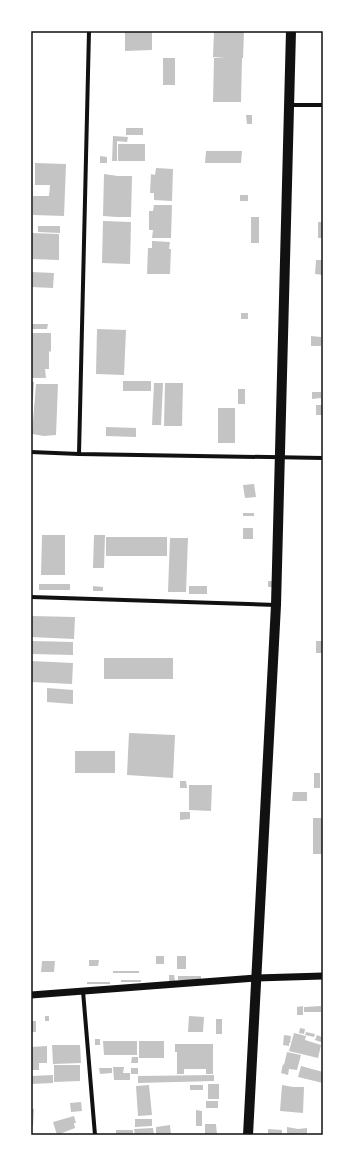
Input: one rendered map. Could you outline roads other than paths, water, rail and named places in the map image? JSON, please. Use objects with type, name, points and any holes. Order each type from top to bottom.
[{"type":"main road","points":[[248,1135],[276,605],[291,31]]},
{"type":"street","points":[[79,454],[89,31]]},
{"type":"street","points":[[289,105],[323,105]]},
{"type":"street","points":[[31,452],[323,458]]},
{"type":"street","points":[[31,597],[276,605]]},
{"type":"street","points":[[31,995],[256,978],[323,976]]},
{"type":"street","points":[[83,990],[95,1135]]}]
